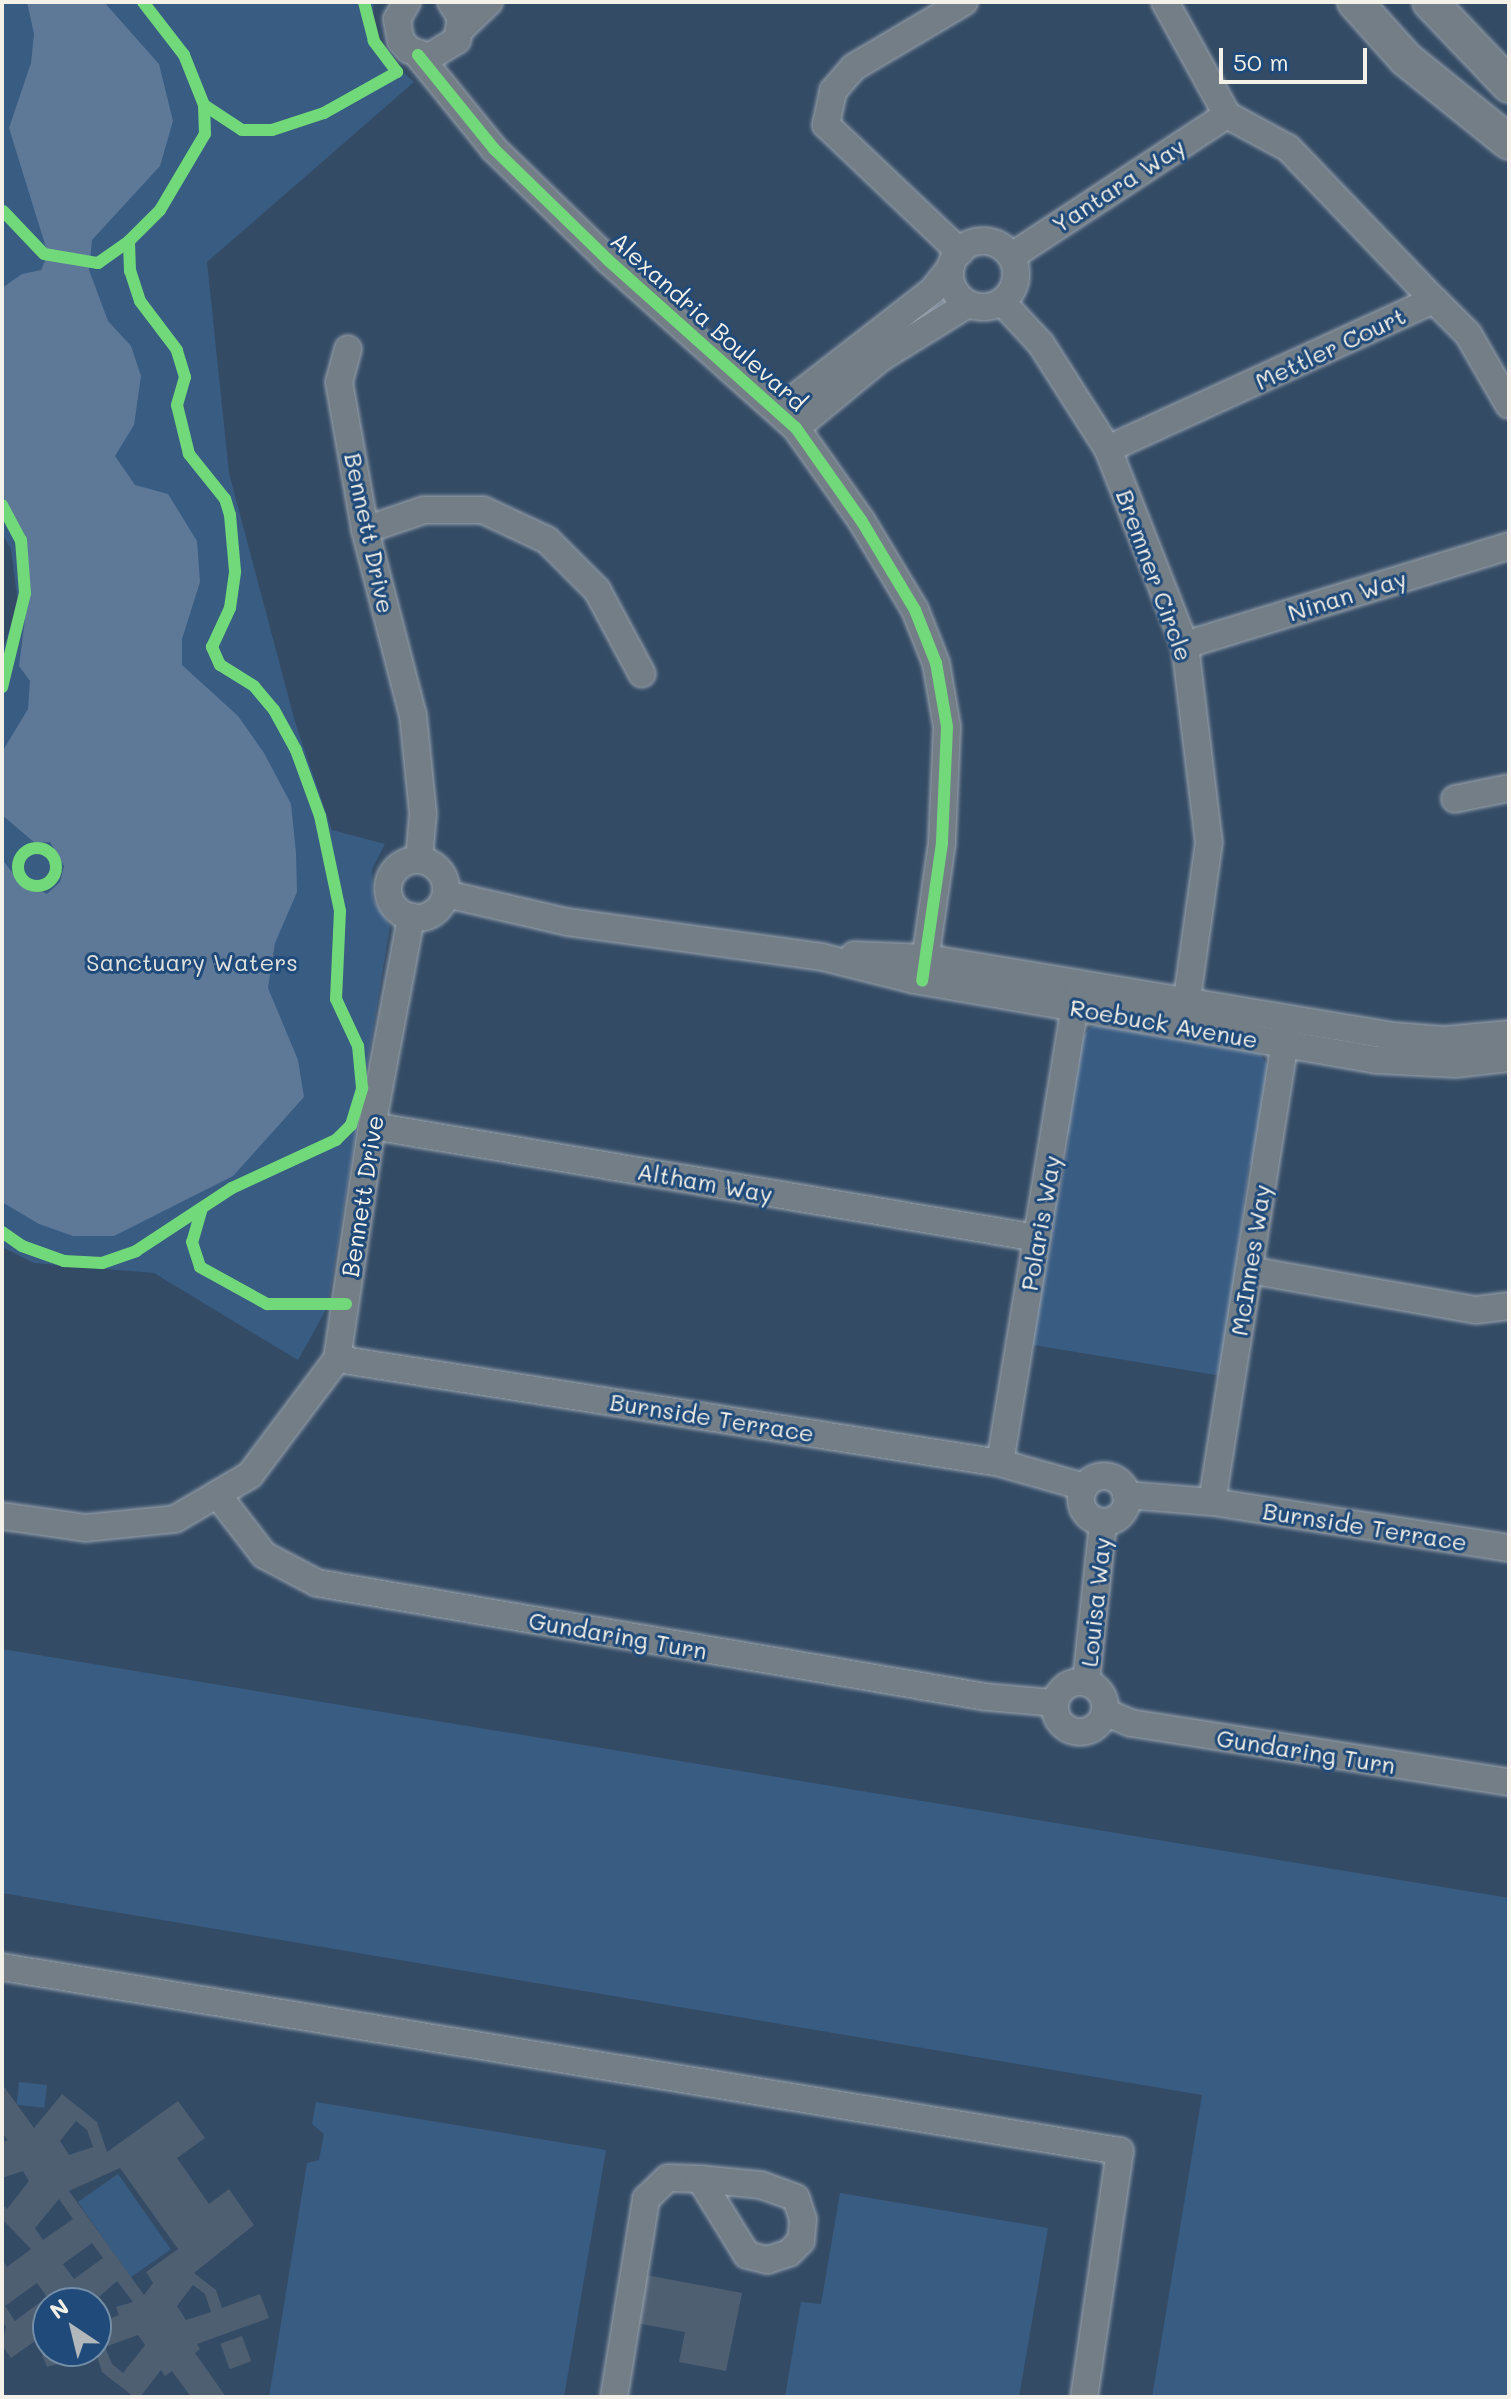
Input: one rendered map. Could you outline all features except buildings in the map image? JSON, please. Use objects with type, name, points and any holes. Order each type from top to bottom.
[{"type":"main road","points":[[1355,2],[1406,59],[1509,142]]},
{"type":"main road","points":[[1430,2],[1509,85]]},
{"type":"street","name":"Alexandria Boulevard","points":[[451,2],[469,120]]},
{"type":"street","points":[[418,55],[440,55],[489,2]]},
{"type":"street","points":[[964,2],[854,67],[833,91],[826,125],[955,260],[954,291],[968,304]]},
{"type":"street","points":[[1165,2],[1227,115],[1288,148],[1434,300]]},
{"type":"street","name":"Alexandria Boulevard","points":[[398,8],[401,41],[418,55],[469,120],[608,260],[787,419],[884,559],[915,610],[936,663],[947,727],[942,843],[924,970]]},
{"type":"street","name":"Yantara Way","points":[[1012,256],[1227,115]]},
{"type":"street","points":[[988,241],[1012,256],[1016,279],[1002,302],[968,304],[787,419],[933,290],[955,260],[988,241]]},
{"type":"street","name":"Mettler Court","points":[[1108,449],[1434,300],[1468,334],[1509,405]]},
{"type":"street","name":"Bremner Circle","points":[[1002,302],[1041,344],[1108,449],[1185,645],[1209,842],[1184,1013]]},
{"type":"street","name":"Bennett Drive","points":[[348,349],[339,382],[365,530],[413,715],[423,813],[419,860]]},
{"type":"street","points":[[365,530],[424,510],[483,510],[547,540],[597,590],[642,674]]},
{"type":"street","name":"Ninan Way","points":[[1185,645],[1509,546]]},
{"type":"street","points":[[1455,799],[1509,788]]},
{"type":"street","points":[[419,860],[443,875],[446,894],[436,911],[411,917],[397,911],[387,888],[395,869],[419,860]]},
{"type":"street","name":"Roebuck Avenue","points":[[446,894],[567,922],[924,970],[1286,1031],[1376,1060],[1477,1050],[1509,1058]]},
{"type":"street","name":"Bennett Drive","points":[[2,1516],[85,1528],[175,1519],[250,1475],[337,1359],[372,1126],[411,917]]},
{"type":"street","name":"Polaris Way","points":[[1000,1463],[1077,996]]},
{"type":"street","name":"McInnes Way","points":[[1212,1502],[1286,1031]]},
{"type":"street","name":"Roebuck Avenue","points":[[1477,1050],[1509,1034]]},
{"type":"street","name":"Altham Way","points":[[372,1126],[1037,1238]]},
{"type":"street","points":[[1249,1270],[1476,1310],[1509,1306]]},
{"type":"street","name":"Burnside Terrace","points":[[337,1359],[1000,1463],[1084,1487],[1097,1478],[1112,1478],[1126,1495],[1212,1502],[1509,1548]]},
{"type":"street","points":[[1084,1487],[1084,1511],[1103,1522],[1123,1511],[1126,1495]]},
{"type":"street","name":"Gundaring Turn","points":[[217,1494],[264,1555],[317,1583],[986,1697],[1055,1703]]},
{"type":"street","name":"Louisa Way","points":[[1086,1682],[1103,1522]]},
{"type":"street","points":[[1086,1682],[1101,1692],[1105,1712],[1096,1726],[1077,1732],[1061,1724],[1055,1703],[1063,1688],[1086,1682]]},
{"type":"street","name":"Gundaring Turn","points":[[1105,1712],[1131,1723],[1509,1782]]},
{"type":"street","points":[[2,1967],[1120,2151],[1084,2397]]},
{"type":"street","points":[[614,2397],[646,2199],[668,2178],[700,2179]]},
{"type":"green space","name":"Sanctuary Waters","points":[[2,2],[374,2],[372,29],[396,66],[414,82],[207,262],[229,473],[295,722],[332,830],[385,844],[372,869],[373,899],[390,926],[327,1308],[298,1360],[154,1273],[34,1263],[2,1247],[2,652],[18,604],[11,549],[2,534]]},
{"type":"green space","points":[[1107,1022],[1258,1051],[1267,1064],[1271,1078],[1256,1161],[1249,1166],[1222,1376],[1027,1344],[1052,1197],[1060,1191],[1069,1136],[1063,1126],[1077,1043],[1091,1027]]},
{"type":"green space","points":[[2,1649],[1509,1898],[1509,2397],[1152,2397],[1202,2095],[2,1893]]},
{"type":"green space","points":[[19,2082],[47,2085],[44,2108],[17,2105]]},
{"type":"green space","points":[[316,2102],[606,2150],[564,2397],[269,2397],[307,2163],[319,2160],[324,2134],[312,2124]]},
{"type":"green space","points":[[118,2174],[171,2249],[131,2277],[78,2202]]},
{"type":"green space","points":[[840,2193],[1048,2228],[1019,2397],[785,2397],[801,2302],[821,2304]]},
{"type":"shaded area","points":[[27,2],[104,2],[159,64],[173,121],[160,166],[92,240],[89,270],[108,321],[131,346],[141,376],[134,425],[115,456],[135,485],[168,494],[197,541],[200,582],[182,639],[182,665],[238,716],[264,753],[291,804],[296,853],[297,892],[275,943],[268,988],[298,1060],[304,1097],[233,1176],[114,1236],[73,1236],[39,1224],[2,1202],[2,859],[17,879],[47,894],[60,882],[64,866],[50,842],[35,843],[2,815],[2,752],[28,709],[30,681],[19,666],[28,595],[25,545],[2,493],[2,288],[22,274],[41,270],[48,254],[9,128],[31,63],[34,34]]},
{"type":"cycle path","points":[[2,1232],[22,1246],[64,1261],[102,1263],[136,1251],[232,1188],[336,1140],[351,1125],[362,1088],[358,1046],[336,999],[340,911],[320,816],[296,750],[274,710],[254,686],[220,665],[212,647],[230,608],[235,571],[230,515],[225,499],[189,454],[177,405],[185,377],[177,350],[140,301],[130,271],[129,241],[160,210],[205,134],[204,105],[184,55],[143,2]]},
{"type":"cycle path","points":[[204,105],[242,130],[272,130],[324,113],[397,72],[374,41],[364,2]]},
{"type":"cycle path","points":[[418,55],[494,149],[608,260],[796,428],[861,520],[915,610],[936,663],[947,727],[942,843],[922,981]]},
{"type":"cycle path","points":[[3,211],[44,254],[98,263],[129,241]]},
{"type":"cycle path","points":[[2,505],[21,540],[25,593],[2,687]]},
{"type":"cycle path","points":[[37,848],[50,854],[56,867],[50,880],[37,886],[24,880],[18,867],[24,854],[37,848]]},
{"type":"cycle path","points":[[202,1208],[192,1242],[200,1267],[267,1304],[346,1304]]}]
